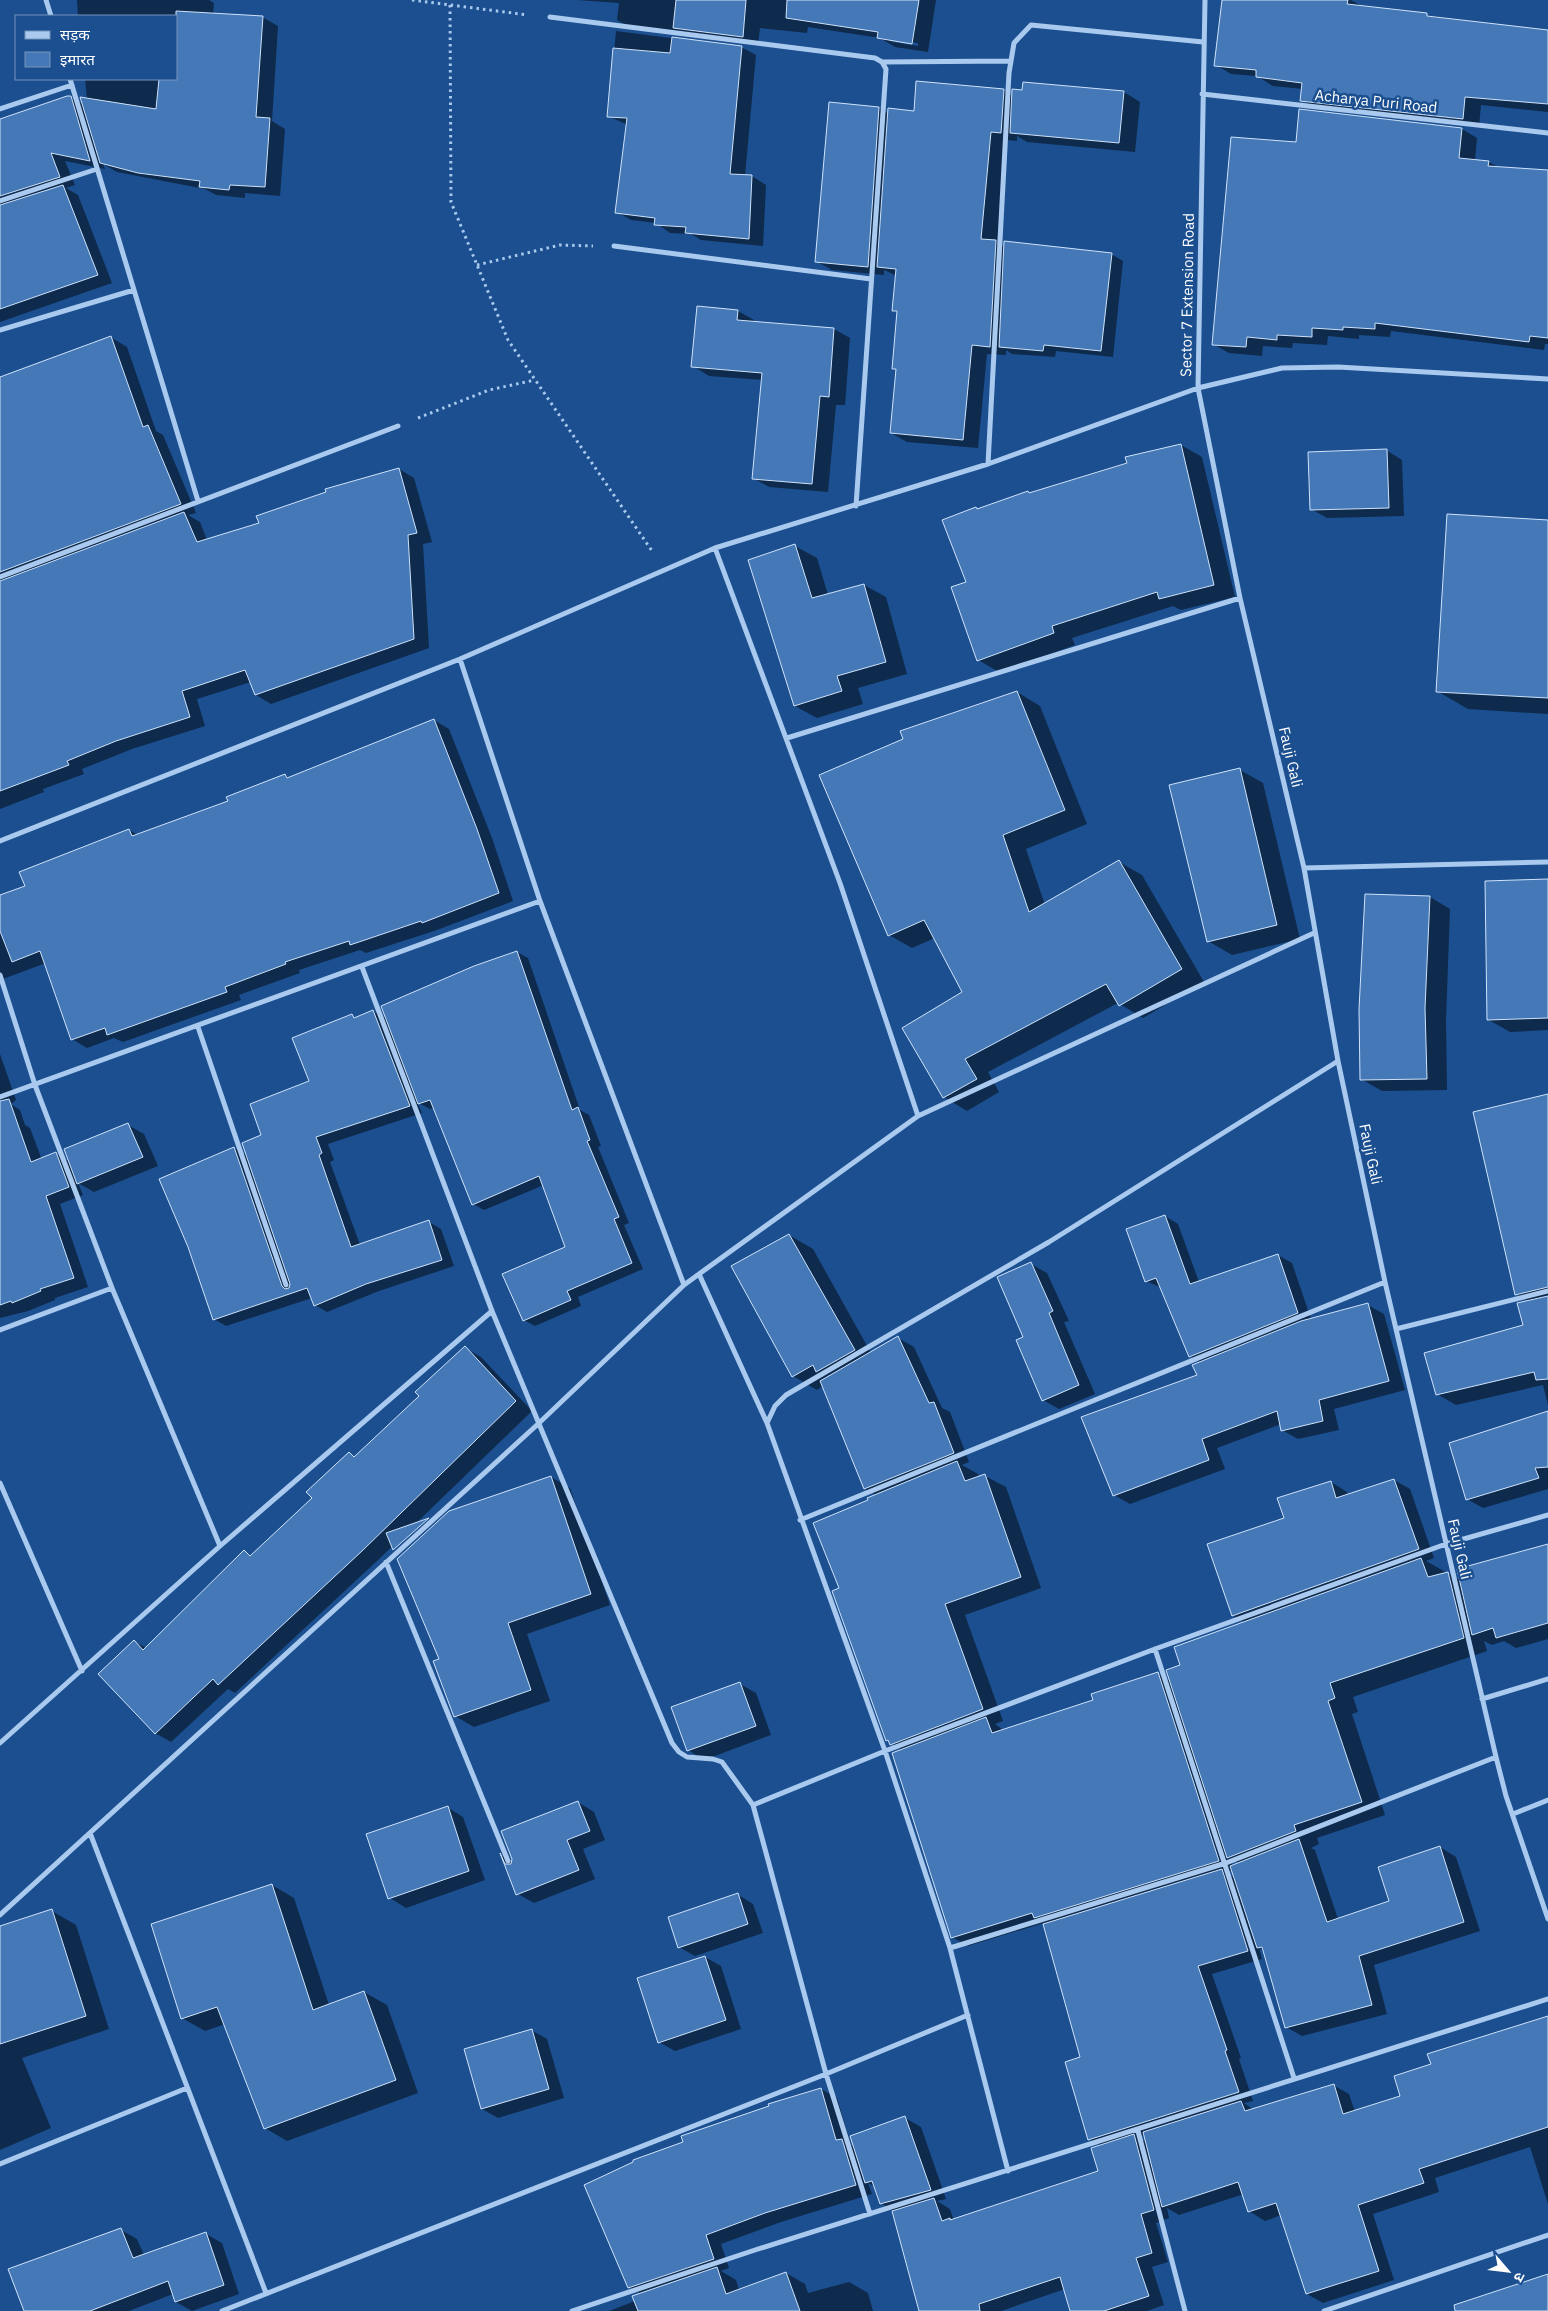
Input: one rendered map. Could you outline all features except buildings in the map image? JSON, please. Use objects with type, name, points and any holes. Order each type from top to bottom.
[{"type":"street","points":[[46,0],[51,15]]},
{"type":"street","name":"Sector 7 Extension Road","points":[[1205,0],[1198,388],[1282,368],[1338,367],[1548,379]]},
{"type":"street","points":[[550,18],[875,58],[882,62],[1010,61]]},
{"type":"street","points":[[988,464],[1010,61],[1014,43],[1031,25],[1203,42]]},
{"type":"street","points":[[856,506],[886,69],[882,62]]},
{"type":"street","points":[[70,80],[198,501]]},
{"type":"street","points":[[0,109],[72,86]]},
{"type":"street","name":"Acharya Puri Road","points":[[1202,94],[1548,133]]},
{"type":"street","points":[[0,201],[97,169]]},
{"type":"street","points":[[614,246],[872,279]]},
{"type":"street","points":[[0,330],[134,290]]},
{"type":"street","points":[[0,841],[460,659],[715,548],[988,464],[1198,388]]},
{"type":"street","name":"Fauji Gali","points":[[1198,388],[1240,598],[1304,868],[1338,1061],[1385,1282],[1496,1757],[1548,1919]]},
{"type":"street","points":[[0,577],[398,426]]},
{"type":"street","points":[[715,548],[840,883],[918,1116]]},
{"type":"street","points":[[786,738],[1240,598]]},
{"type":"street","points":[[460,659],[540,901],[684,1285]]},
{"type":"street","points":[[1304,868],[1548,862]]},
{"type":"street","points":[[0,1098],[540,901]]},
{"type":"street","points":[[0,1915],[538,1424],[684,1285],[918,1116],[1314,933]]},
{"type":"street","points":[[362,967],[492,1311],[672,1743],[679,1752],[687,1757],[713,1758],[722,1762],[753,1805],[826,2074],[870,2214]]},
{"type":"street","points":[[0,976],[35,1085],[112,1288],[220,1546]]},
{"type":"street","points":[[198,1027],[286,1285]]},
{"type":"street","points":[[767,1424],[775,1406],[786,1395],[1049,1242],[1338,1061]]},
{"type":"street","points":[[699,1274],[767,1424],[800,1520],[885,1751],[950,1948],[1008,2171]]},
{"type":"street","points":[[800,1520],[1385,1282]]},
{"type":"street","points":[[0,1330],[112,1288]]},
{"type":"street","points":[[1396,1329],[1548,1291]]},
{"type":"street","points":[[0,1742],[82,1671],[220,1546],[492,1311]]},
{"type":"street","points":[[0,1483],[82,1671]]},
{"type":"street","points":[[753,1805],[885,1751],[1156,1649],[1446,1544],[1548,1515]]},
{"type":"street","points":[[386,1562],[508,1861]]},
{"type":"street","points":[[1156,1649],[1294,2078]]},
{"type":"street","points":[[1482,1699],[1548,1679]]},
{"type":"street","points":[[950,1948],[1226,1862],[1496,1757]]},
{"type":"street","points":[[1513,1814],[1548,1800]]},
{"type":"street","points":[[90,1833],[266,2293]]},
{"type":"street","points":[[572,2311],[870,2214],[1138,2130],[1294,2078],[1548,1999]]},
{"type":"street","points":[[222,2311],[826,2074],[968,2015]]},
{"type":"street","points":[[0,2164],[187,2088]]},
{"type":"street","points":[[1138,2130],[1185,2311]]},
{"type":"street","points":[[1324,2311],[1548,2235]]},
{"type":"path","points":[[412,0],[550,18]]},
{"type":"path","points":[[450,6],[451,202],[508,340],[665,570]]},
{"type":"path","points":[[477,265],[560,246],[614,246]]},
{"type":"path","points":[[398,426],[489,390],[535,380]]}]
